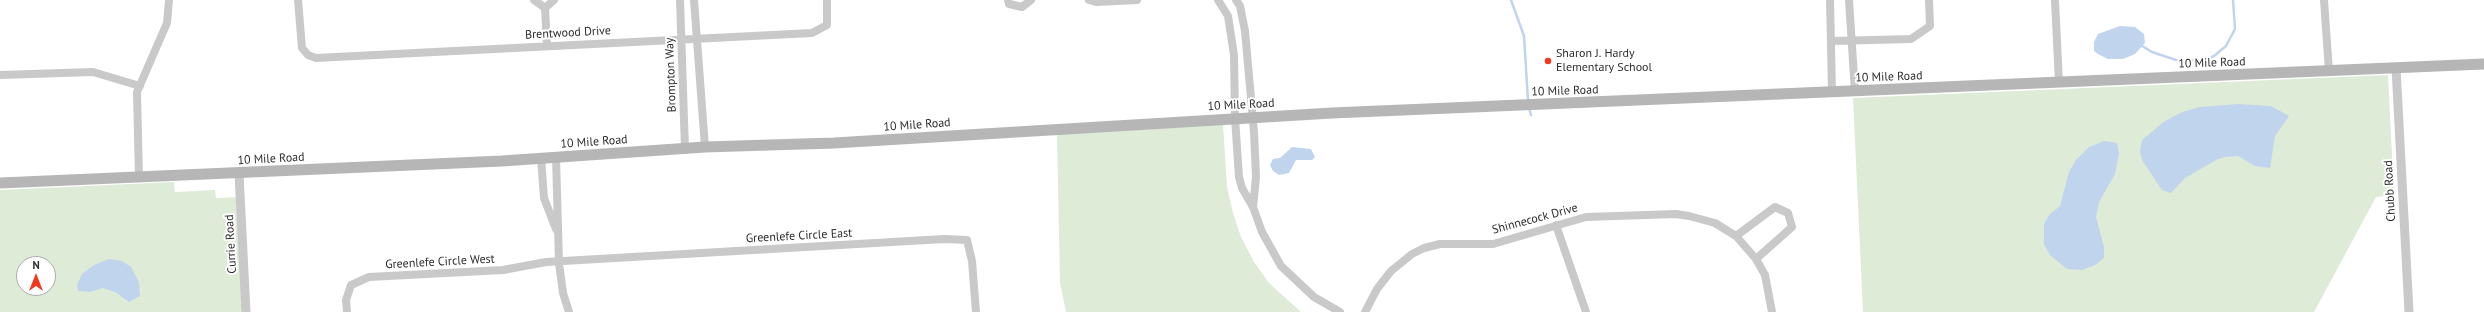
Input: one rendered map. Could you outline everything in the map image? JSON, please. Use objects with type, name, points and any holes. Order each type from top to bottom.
[{"type":"main road","name":"10 Mile Road","points":[[0,184],[239,174],[541,158],[705,147],[834,143],[1234,118],[2484,64]]},
{"type":"street","points":[[139,178],[137,92],[167,23],[169,0]]},
{"type":"street","name":"Brentwood Drive","points":[[298,0],[302,48],[308,55],[316,58],[812,33],[827,25],[827,0]]},
{"type":"street","points":[[534,0],[545,8]]},
{"type":"street","points":[[545,8],[554,0]]},
{"type":"street","name":"Brompton Way","points":[[680,0],[685,149]]},
{"type":"street","points":[[694,0],[705,147]]},
{"type":"street","points":[[1008,0],[1009,4],[1022,7],[1031,0]]},
{"type":"street","points":[[1089,0],[1096,2],[1137,0]]},
{"type":"street","points":[[1218,0],[1228,16],[1234,55],[1234,118],[1239,176],[1242,188],[1253,207],[1259,226],[1281,266],[1314,297],[1340,312]]},
{"type":"street","points":[[1236,0],[1240,6],[1245,31],[1253,118],[1256,177],[1253,207]]},
{"type":"street","points":[[1830,0],[1832,92]]},
{"type":"street","points":[[1849,0],[1855,92]]},
{"type":"street","points":[[1832,41],[1911,39],[1930,26],[1929,0]]},
{"type":"street","points":[[2055,0],[2059,83]]},
{"type":"street","points":[[2324,0],[2329,71]]},
{"type":"street","points":[[545,8],[547,46]]},
{"type":"street","name":"Chubb Road","points":[[2396,68],[2409,312]]},
{"type":"street","points":[[0,74],[93,72],[140,86]]},
{"type":"street","points":[[556,157],[559,262],[563,293],[569,312]]},
{"type":"street","points":[[541,158],[544,198],[558,233]]},
{"type":"street","name":"Currie Road","points":[[239,174],[246,312]]},
{"type":"street","points":[[1736,236],[1775,207],[1788,212],[1792,227],[1756,259]]},
{"type":"street","name":"Shinnecock Drive","points":[[1366,312],[1377,290],[1391,271],[1412,254],[1424,248],[1440,244],[1493,244],[1586,217],[1676,214],[1715,223],[1736,236],[1756,259],[1765,275],[1772,312]]},
{"type":"street","points":[[1556,225],[1586,312]]},
{"type":"street","name":"Greenlefe Circle East","points":[[559,262],[944,239],[967,240],[972,261],[976,312]]},
{"type":"street","name":"Greenlefe Circle West","points":[[347,312],[346,300],[351,285],[369,277],[503,270],[546,262],[559,262]]},
{"type":"green space","points":[[2388,75],[2394,195],[2376,197],[2314,312],[1863,312],[1853,98]]},
{"type":"green space","points":[[1223,124],[1227,187],[1233,213],[1241,237],[1254,262],[1269,283],[1301,312],[1066,312],[1060,283],[1057,134]]},
{"type":"green space","points":[[174,182],[175,192],[215,190],[216,198],[239,197],[245,312],[0,312],[0,190]]},
{"type":"water","points":[[2120,26],[2135,27],[2144,34],[2145,43],[2135,54],[2123,59],[2108,59],[2094,51],[2094,42],[2098,34]]},
{"type":"water","points":[[2238,104],[2271,106],[2289,116],[2275,136],[2270,168],[2255,166],[2238,156],[2226,157],[2218,159],[2185,178],[2171,193],[2162,190],[2142,160],[2140,151],[2142,140],[2165,121],[2182,112],[2200,107]]},
{"type":"water","points":[[2104,141],[2117,143],[2119,153],[2115,174],[2099,202],[2096,217],[2104,247],[2104,258],[2095,265],[2082,270],[2067,269],[2050,255],[2044,244],[2044,224],[2050,214],[2060,206],[2069,172],[2076,160],[2089,147]]},
{"type":"water","points":[[1292,147],[1311,149],[1315,157],[1312,160],[1296,160],[1289,173],[1279,175],[1273,171],[1270,165],[1273,159],[1280,158]]},
{"type":"water","points":[[109,259],[122,261],[131,267],[139,282],[140,296],[129,302],[115,292],[103,288],[90,292],[78,291],[77,285],[82,274],[94,265]]},
{"type":"waterway","points":[[1511,0],[1524,36],[1528,101]]},
{"type":"waterway","points":[[2142,46],[2152,52],[2179,61],[2204,60],[2214,56],[2226,46],[2235,29],[2233,0]]},
{"type":"waterway","points":[[1529,108],[1531,115]]},
{"type":"place","name":"Sharon J. Hardy Elementary School","points":[[1548,61]]}]
